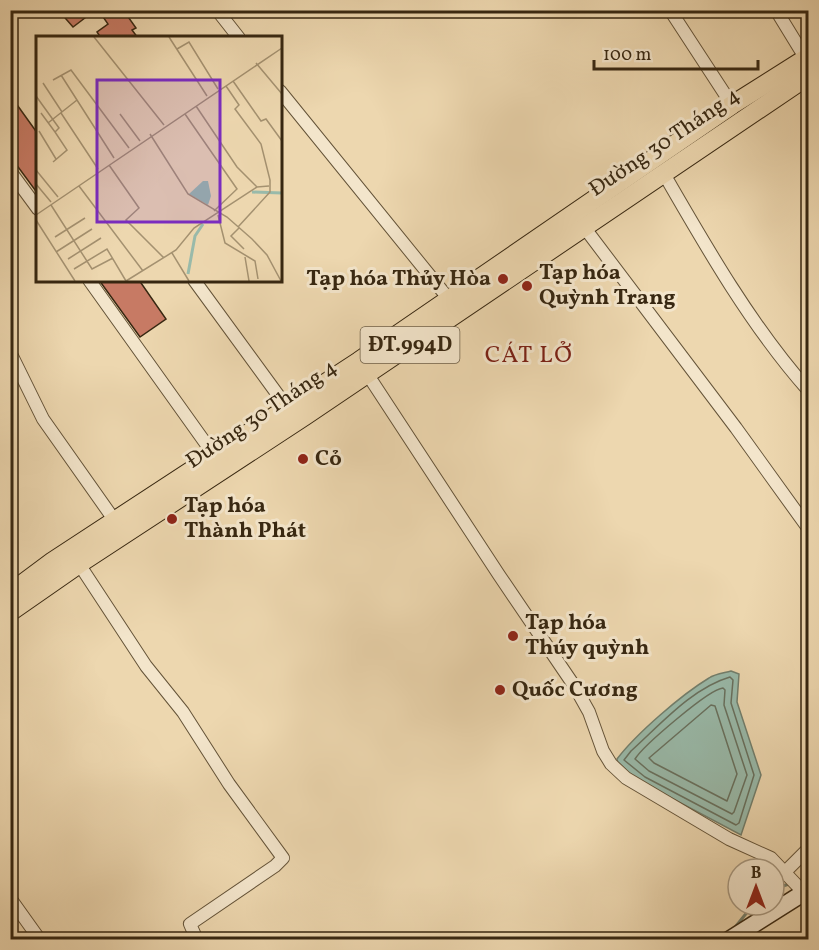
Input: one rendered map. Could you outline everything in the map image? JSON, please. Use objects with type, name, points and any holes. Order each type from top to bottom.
[{"type":"main road","name":"Đường 30 Tháng 4","points":[[10,593],[53,561],[121,527],[363,367],[454,305],[616,186],[732,105],[808,64]]},
{"type":"main road","name":"Đường 30 Tháng 4","points":[[454,305],[584,227],[664,174],[808,64]]},
{"type":"main road","name":"Đường 30 Tháng 4","points":[[10,612],[79,564],[121,527],[214,455],[286,406],[363,367]]},
{"type":"street","points":[[217,10],[236,36]]},
{"type":"street","points":[[670,10],[732,105]]},
{"type":"street","points":[[776,10],[808,64]]},
{"type":"street","points":[[282,93],[454,305]]},
{"type":"street","points":[[10,171],[36,206]]},
{"type":"street","points":[[664,174],[702,241],[791,370],[808,390]]},
{"type":"street","points":[[584,227],[736,428],[808,528]]},
{"type":"street","points":[[90,282],[214,455]]},
{"type":"street","points":[[195,282],[286,406]]},
{"type":"street","points":[[10,352],[43,419],[121,527]]},
{"type":"street","points":[[363,367],[575,687],[589,712],[603,751],[611,764],[626,778],[729,838],[769,857]]},
{"type":"street","points":[[79,564],[142,661],[188,719],[229,784],[283,858],[275,866],[190,924],[197,939]]},
{"type":"street","points":[[786,871],[808,849]]},
{"type":"street","points":[[729,939],[807,893],[786,873]]},
{"type":"street","points":[[10,898],[40,939]]},
{"type":"water","points":[[731,671],[739,674],[737,702],[761,775],[741,835],[641,782],[618,764],[617,759],[647,727],[685,694],[711,677]]},
{"type":"building","points":[[59,11],[94,11],[73,27]]},
{"type":"building","points":[[99,11],[117,11],[119,15],[124,11],[136,28],[132,30],[136,36],[100,36],[97,32],[108,24]]},
{"type":"building","points":[[10,95],[36,131],[36,191],[10,156]]},
{"type":"building","points":[[100,282],[140,282],[166,319],[140,337]]},
{"type":"waterway","points":[[799,881],[808,878]]},
{"type":"waterway","points":[[736,926],[743,917]]},
{"type":"place","name":"Tạp hóa Thủy Hòa","points":[[503,279]]},
{"type":"place","name":"Tạp hóa Quỳnh Trang","points":[[527,286]]},
{"type":"place","name":"Cỏ","points":[[303,459]]},
{"type":"place","name":"Tạp hóa Thành Phát","points":[[172,519]]},
{"type":"place","name":"Tạp hóa Thúy quỳnh","points":[[513,636]]},
{"type":"place","name":"Quốc Cương","points":[[500,690]]},
{"type":"district","name":"CÁT LỞ","points":[[529,356]]}]
